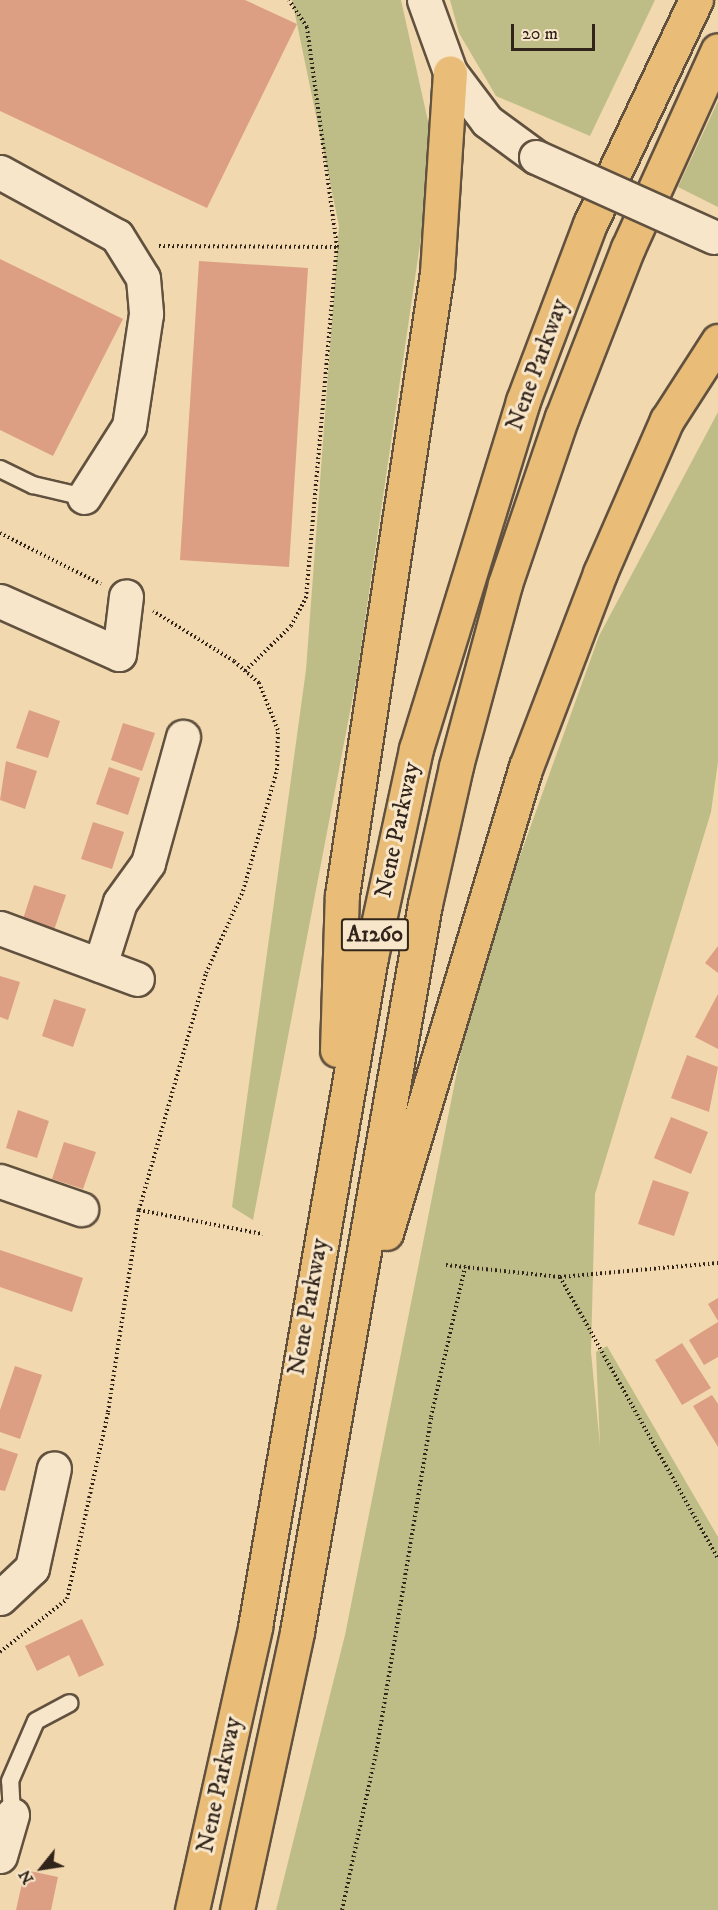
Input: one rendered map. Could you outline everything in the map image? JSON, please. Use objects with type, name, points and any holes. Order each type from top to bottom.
[{"type":"highway","name":"Nene Parkway","points":[[192,1910],[255,1627],[332,1169],[416,749],[466,572],[590,224],[696,0]]},
{"type":"highway","name":"Nene Parkway","points":[[237,1910],[297,1632],[347,1364],[425,904],[505,584],[628,248],[718,50]]},
{"type":"highway","points":[[332,1169],[342,895],[437,273],[450,72]]},
{"type":"highway","points":[[347,1364],[526,767],[600,573],[667,420],[718,341]]},
{"type":"street","points":[[424,0],[450,72],[487,121],[536,157],[716,237]]},
{"type":"street","points":[[0,172],[98,222],[134,258],[143,278],[146,314],[129,426],[84,497]]},
{"type":"street","points":[[0,601],[119,654],[127,597]]},
{"type":"street","points":[[100,964],[120,902],[148,863],[183,737]]},
{"type":"street","points":[[0,928],[137,979]]},
{"type":"street","points":[[0,1181],[81,1209]]},
{"type":"street","points":[[0,1598],[32,1568],[54,1468]]},
{"type":"street","points":[[0,1856],[12,1815]]},
{"type":"lane","points":[[0,469],[33,485],[84,497]]},
{"type":"lane","points":[[12,1815],[10,1781],[36,1722],[70,1703]]},
{"type":"path","points":[[245,672],[291,626],[306,598],[337,247],[307,27],[289,0]]},
{"type":"path","points":[[134,258],[165,243],[337,247]]},
{"type":"path","points":[[0,533],[127,597],[259,683],[274,714],[278,770],[243,891],[206,973],[139,1210],[108,1413],[67,1599],[0,1652]]},
{"type":"path","points":[[139,1210],[263,1234]]},
{"type":"path","points":[[446,1265],[560,1277],[718,1263]]},
{"type":"path","points":[[342,1910],[377,1748],[431,1417],[465,1267]]},
{"type":"path","points":[[560,1277],[718,1559]]},
{"type":"shaded area","points":[[292,0],[401,0],[434,148],[357,675],[253,1220],[232,1207],[306,670],[339,226]]},
{"type":"shaded area","points":[[450,0],[655,0],[590,136],[496,96],[459,33]]},
{"type":"shaded area","points":[[718,101],[718,207],[678,187]]},
{"type":"shaded area","points":[[718,412],[718,762],[711,812],[595,1194],[591,1352],[600,1446],[596,1352],[607,1346],[718,1537],[718,1910],[276,1910],[345,1635],[475,981],[599,636]]},
{"type":"building","points":[[0,0],[245,0],[297,24],[207,208],[0,111]]},
{"type":"building","points":[[0,259],[123,319],[53,456],[0,430]]},
{"type":"building","points":[[199,261],[308,268],[289,567],[180,560]]},
{"type":"building","points":[[29,710],[60,721],[48,758],[16,748]]},
{"type":"building","points":[[123,723],[155,733],[142,771],[111,760]]},
{"type":"building","points":[[6,761],[37,771],[25,809],[0,800]]},
{"type":"building","points":[[109,767],[140,778],[128,815],[96,804]]},
{"type":"building","points":[[93,822],[124,832],[112,869],[81,859]]},
{"type":"building","points":[[34,885],[66,895],[53,933],[22,922]]},
{"type":"building","points":[[718,946],[718,973],[705,963]]},
{"type":"building","points":[[0,976],[20,982],[8,1020],[0,1017]]},
{"type":"building","points":[[718,994],[718,1049],[695,1037]]},
{"type":"building","points":[[54,999],[86,1009],[73,1047],[42,1036]]},
{"type":"building","points":[[687,1055],[718,1067],[709,1112],[671,1098]]},
{"type":"building","points":[[18,1110],[49,1121],[37,1158],[6,1148]]},
{"type":"building","points":[[671,1117],[708,1132],[691,1174],[654,1158]]},
{"type":"building","points":[[64,1142],[96,1152],[83,1189],[52,1179]]},
{"type":"building","points":[[653,1180],[689,1192],[674,1236],[638,1224]]},
{"type":"building","points":[[0,1250],[83,1278],[72,1312],[0,1287]]},
{"type":"building","points":[[718,1298],[718,1321],[708,1304]]},
{"type":"building","points":[[718,1322],[718,1357],[704,1365],[689,1340]]},
{"type":"building","points":[[682,1343],[711,1388],[682,1405],[655,1360]]},
{"type":"building","points":[[15,1366],[42,1375],[20,1439],[0,1432],[0,1410]]},
{"type":"building","points":[[712,1395],[718,1404],[718,1447],[693,1406]]},
{"type":"building","points":[[0,1448],[18,1454],[5,1491],[0,1490]]},
{"type":"building","points":[[82,1619],[104,1665],[79,1677],[69,1655],[37,1671],[25,1646]]},
{"type":"building","points":[[25,1870],[58,1877],[51,1910],[16,1910]]}]
